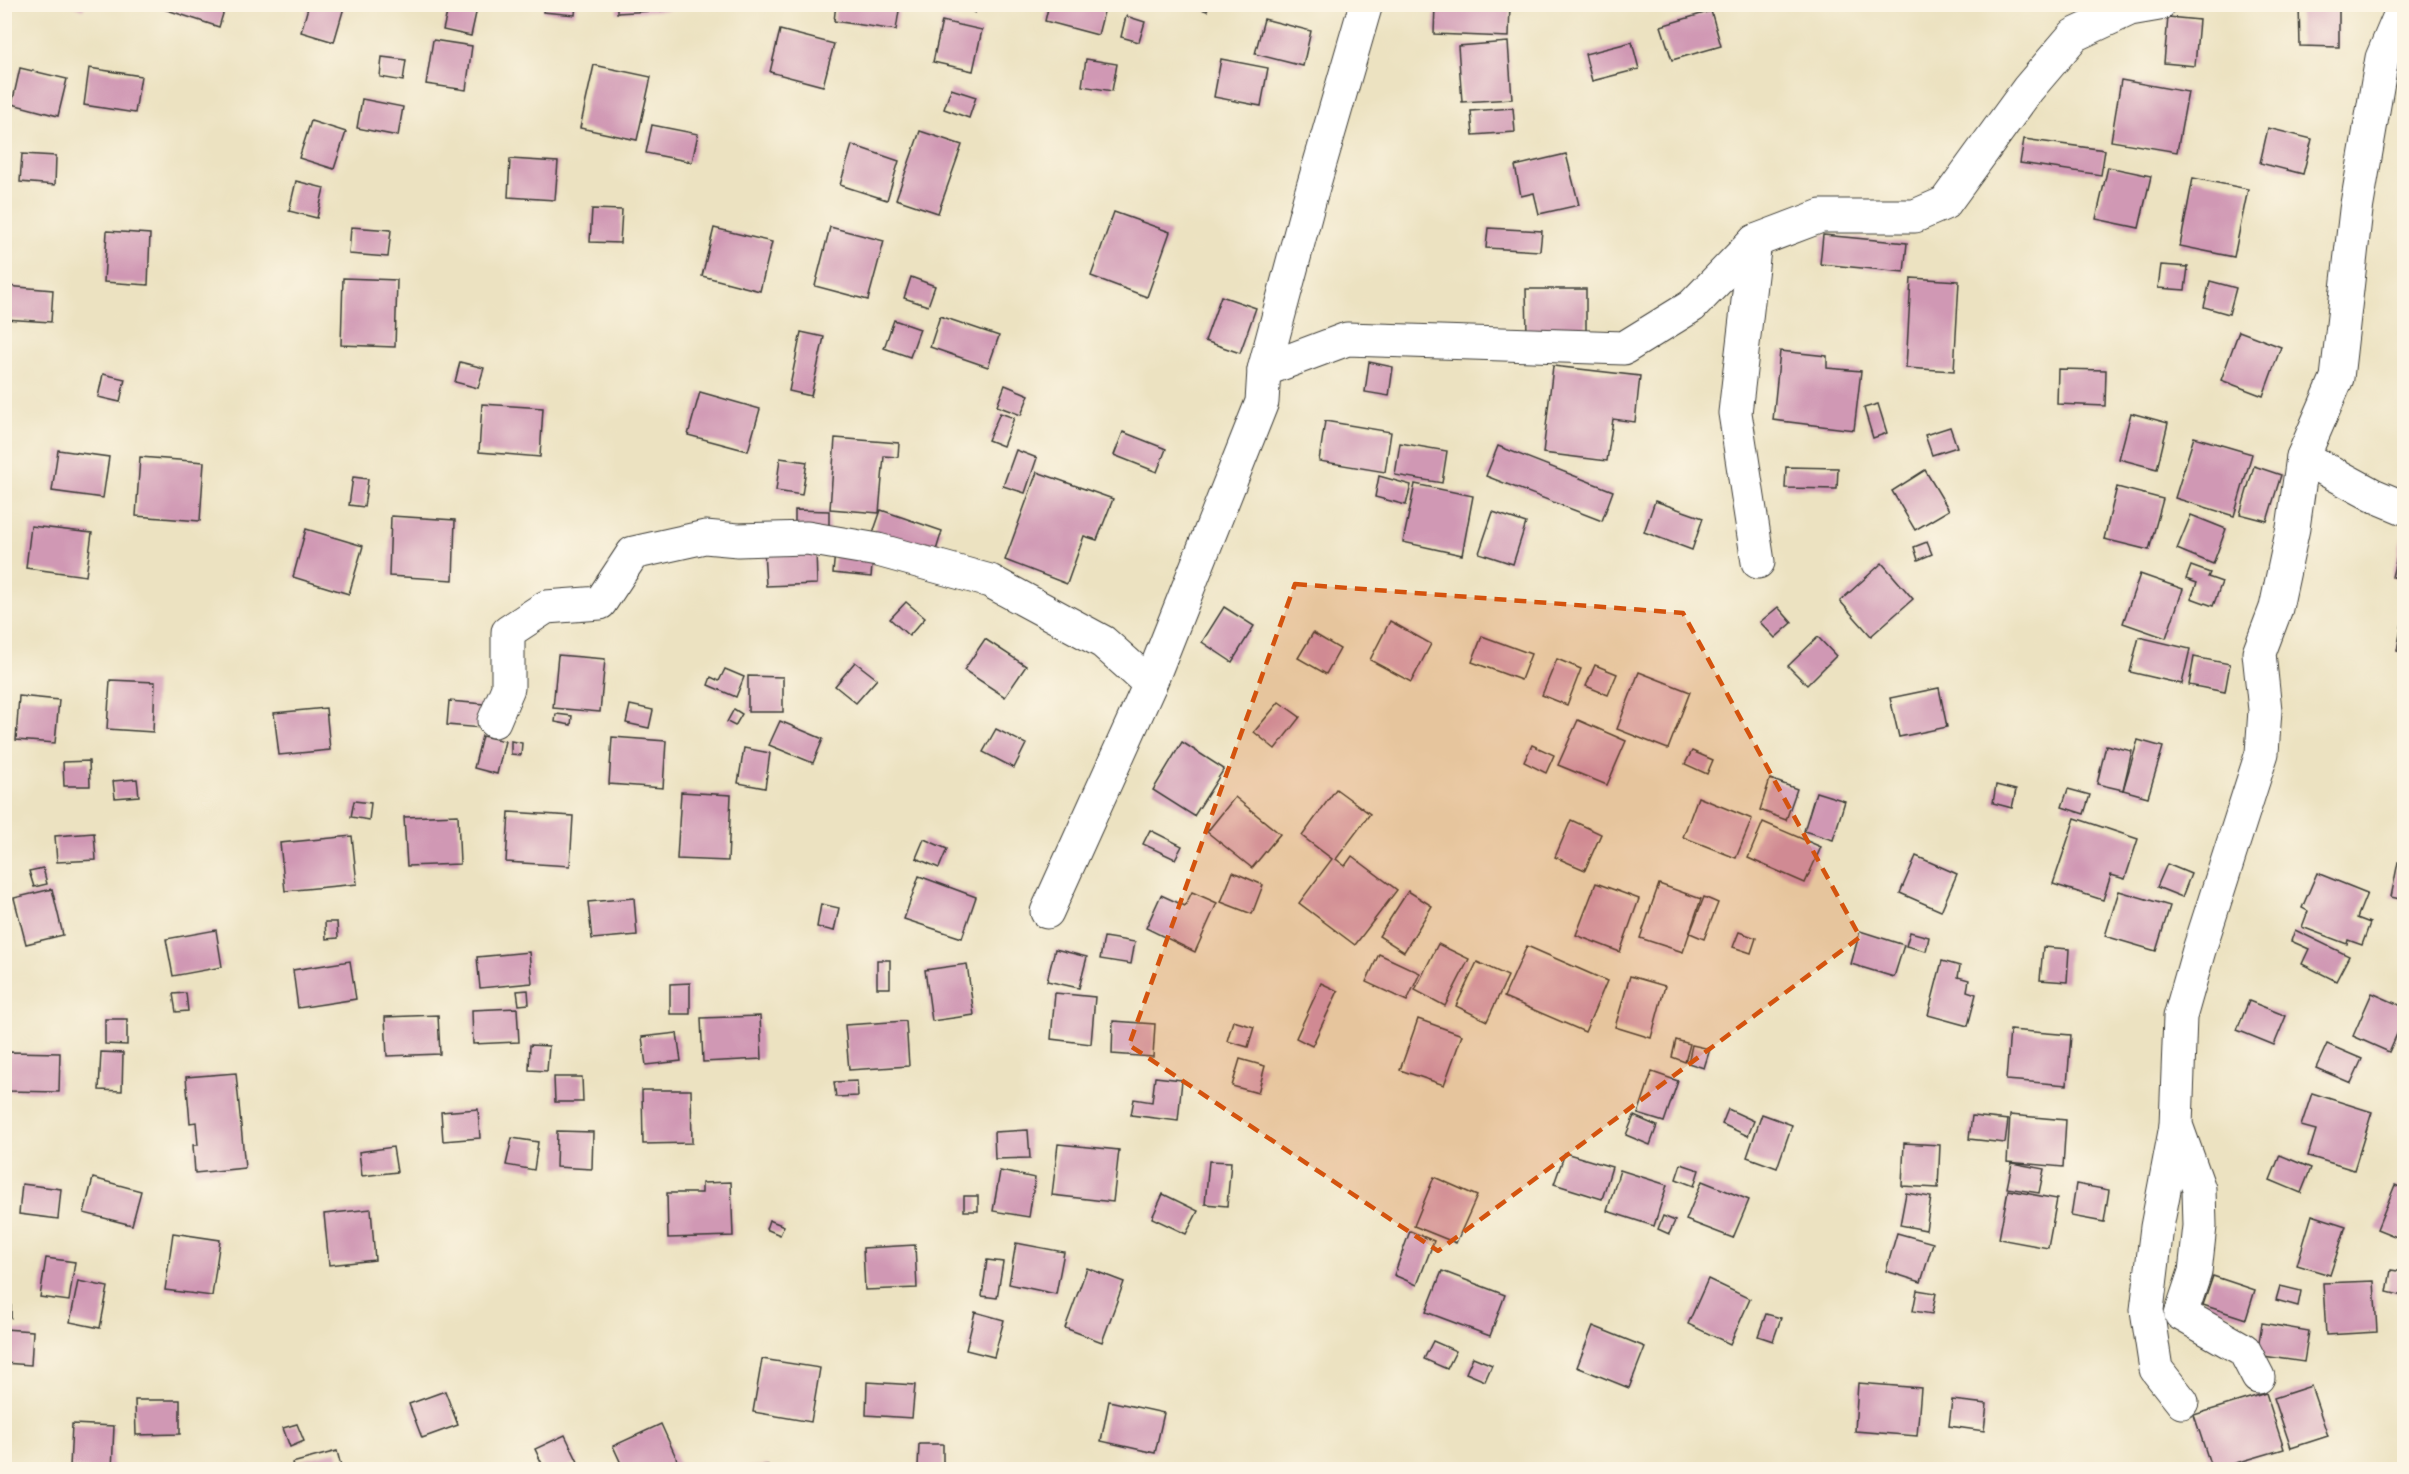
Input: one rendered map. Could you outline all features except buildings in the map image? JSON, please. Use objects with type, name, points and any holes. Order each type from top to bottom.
[{"type":"street","points":[[1047,912],[1150,684],[1262,402],[1264,370],[1314,183],[1366,4]]},
{"type":"street","points":[[1264,370],[1347,339],[1624,348],[1692,306],[1755,241],[1821,216],[1915,216],[1945,203],[2028,89],[2074,35],[2130,9],[2158,4]]},
{"type":"street","points":[[2182,1402],[2156,1369],[2147,1310],[2157,1227],[2176,1125],[2180,1017],[2262,753],[2265,710],[2259,653],[2276,608],[2293,528],[2303,457],[2337,378],[2356,210],[2382,58],[2404,6]]},
{"type":"street","points":[[1755,241],[1735,413],[1758,562]]},
{"type":"street","points":[[2303,457],[2373,495],[2404,508]]},
{"type":"street","points":[[494,721],[508,688],[508,632],[546,607],[600,603],[633,553],[705,537],[738,540],[807,538],[878,550],[990,581],[1103,642],[1150,684]]},
{"type":"street","points":[[2176,1125],[2199,1189],[2200,1226],[2195,1272],[2181,1314],[2244,1350],[2258,1377]]},
{"type":"highlighted area","points":[[1295,584],[1683,613],[1860,937],[1438,1251],[1129,1045]]}]
